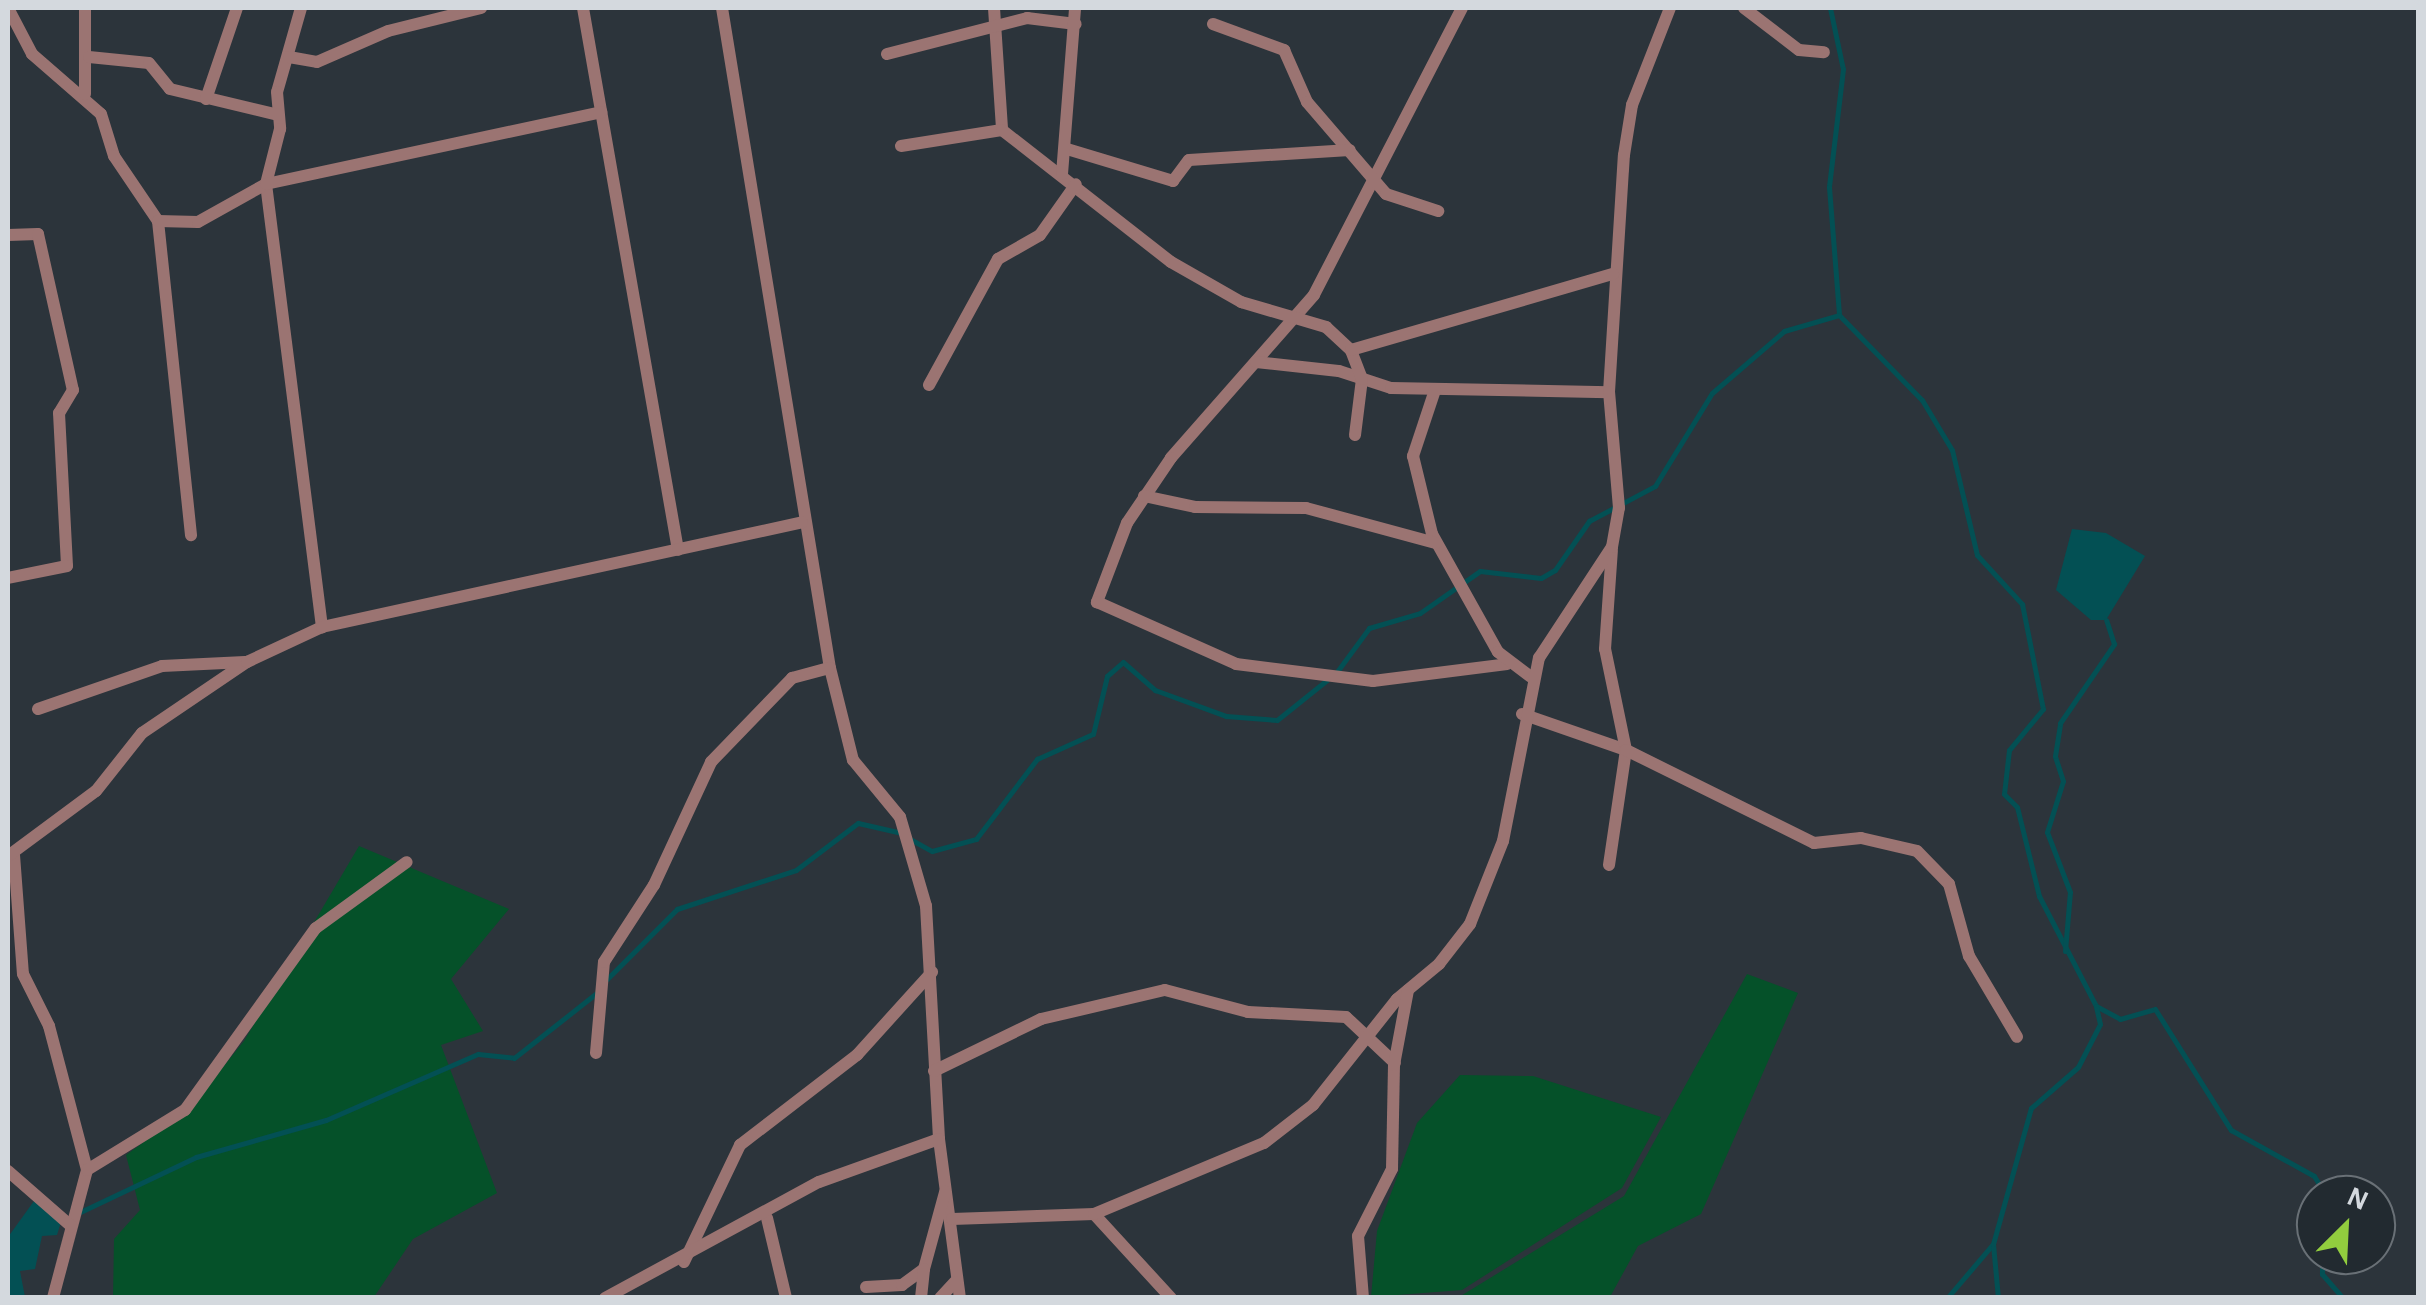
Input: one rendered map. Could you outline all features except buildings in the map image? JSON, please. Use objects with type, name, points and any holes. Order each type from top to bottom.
[{"type":"street","points":[[8,8],[32,54],[85,94],[158,221],[192,535]]},
{"type":"street","points":[[84,8],[89,56],[85,94]]},
{"type":"street","points":[[206,98],[237,8]]},
{"type":"street","points":[[301,8],[266,184],[322,627]]},
{"type":"street","points":[[289,58],[317,62],[388,31],[481,8]]},
{"type":"street","points":[[582,8],[678,550]]},
{"type":"street","points":[[722,8],[802,522],[830,668],[852,760],[900,817],[926,906],[939,1139],[960,1298]]},
{"type":"street","points":[[994,8],[1002,130]]},
{"type":"street","points":[[1062,174],[1067,149],[1075,8]]},
{"type":"street","points":[[1462,8],[1298,317],[1144,496],[1097,602],[1208,658],[1373,681],[1508,664]]},
{"type":"street","points":[[1609,865],[1626,750],[1606,650],[1612,547],[1619,508],[1610,392],[1613,274],[1632,105],[1670,8]]},
{"type":"street","points":[[1744,8],[1799,50],[1824,52]]},
{"type":"street","points":[[887,54],[998,31],[1026,18],[1076,24]]},
{"type":"street","points":[[1213,24],[1284,50],[1307,102],[1386,194],[1438,211]]},
{"type":"street","points":[[89,56],[149,63],[164,86],[278,115]]},
{"type":"street","points":[[158,221],[198,222],[266,184],[601,112]]},
{"type":"street","points":[[901,146],[1002,130],[1171,262],[1241,302],[1298,317],[1351,350],[1362,379],[1355,435]]},
{"type":"street","points":[[1067,149],[1173,180],[1189,160],[1350,150]]},
{"type":"street","points":[[930,385],[992,267],[1040,235],[1076,184]]},
{"type":"street","points":[[8,235],[38,234],[73,390],[59,413],[67,566],[8,578]]},
{"type":"street","points":[[1351,350],[1613,274]]},
{"type":"street","points":[[1256,362],[1434,390],[1610,392]]},
{"type":"street","points":[[1434,390],[1413,456],[1436,543],[1508,664],[1531,677]]},
{"type":"street","points":[[1144,496],[1194,507],[1306,508],[1436,543]]},
{"type":"street","points":[[53,1298],[88,1170],[49,1026],[24,974],[11,856],[96,790],[142,732],[248,662],[322,627],[802,522]]},
{"type":"street","points":[[952,1219],[1094,1214],[1264,1142],[1313,1105],[1477,911],[1509,818],[1522,714],[1531,677],[1612,547]]},
{"type":"street","points":[[38,709],[162,666],[248,662]]},
{"type":"street","points":[[596,1053],[604,962],[654,885],[710,762],[792,678],[830,668]]},
{"type":"street","points":[[1522,714],[1626,750],[1814,843],[1862,838],[1917,851],[1950,884],[1969,956],[2017,1037]]},
{"type":"street","points":[[88,1170],[185,1110],[316,928],[407,862]]},
{"type":"street","points":[[684,1262],[740,1145],[857,1055],[932,972]]},
{"type":"street","points":[[1363,1298],[1358,1236],[1392,1169],[1395,1062],[1408,989]]},
{"type":"street","points":[[934,1071],[1041,1019],[1165,990],[1248,1012],[1346,1017],[1395,1062]]},
{"type":"street","points":[[605,1298],[767,1218],[819,1182],[939,1139]]},
{"type":"street","points":[[8,1170],[71,1226]]},
{"type":"street","points":[[921,1298],[924,1270],[947,1186]]},
{"type":"street","points":[[1094,1214],[1171,1298]]},
{"type":"street","points":[[767,1218],[786,1298]]},
{"type":"street","points":[[867,1287],[902,1284],[924,1270]]},
{"type":"street","points":[[641,1298],[642,1280]]},
{"type":"street","points":[[940,1298],[955,1282]]},
{"type":"green space","points":[[359,846],[509,909],[451,979],[483,1031],[441,1045],[497,1193],[413,1239],[374,1297],[113,1298],[114,1239],[140,1210],[126,1155],[188,1110],[244,1041]]},
{"type":"green space","points":[[1747,974],[1798,993],[1701,1214],[1638,1246],[1610,1297],[1459,1297],[1624,1196]]},
{"type":"green space","points":[[1460,1075],[1533,1076],[1661,1117],[1622,1188],[1462,1290],[1371,1297],[1377,1231],[1417,1123]]},
{"type":"water","points":[[2072,529],[2106,533],[2145,556],[2106,620],[2091,620],[2056,590]]},
{"type":"water","points":[[34,1201],[61,1222],[57,1235],[42,1236],[35,1269],[20,1271],[25,1297],[8,1298],[8,1237]]},
{"type":"waterway","points":[[1830,8],[1843,69],[1829,187],[1839,315],[1922,400],[1952,450],[1977,555],[2022,604],[2043,709],[2009,750],[2004,794],[2017,807],[2039,896],[2096,1006],[2120,1019],[2155,1009],[2231,1130],[2312,1175]]},
{"type":"waterway","points":[[1336,673],[1369,628],[1420,613],[1480,571],[1541,578],[1555,570],[1589,521],[1655,486],[1712,393],[1784,331],[1839,315]]},
{"type":"waterway","points":[[2065,951],[2070,892],[2047,832],[2063,781],[2055,756],[2060,723],[2114,644],[2106,620]]},
{"type":"waterway","points":[[910,839],[932,851],[976,839],[1037,759],[1093,734],[1107,676],[1123,662],[1155,690],[1226,716],[1277,720],[1327,680]]},
{"type":"waterway","points":[[607,979],[677,909],[796,870],[858,823],[902,833]]},
{"type":"waterway","points":[[76,1214],[196,1157],[326,1120],[478,1054],[514,1058],[598,992]]},
{"type":"waterway","points":[[1998,1298],[1993,1244],[2031,1108],[2078,1067],[2100,1024],[2096,1006]]},
{"type":"waterway","points":[[1947,1298],[1993,1244]]},
{"type":"waterway","points":[[2323,1275],[2343,1298]]}]
